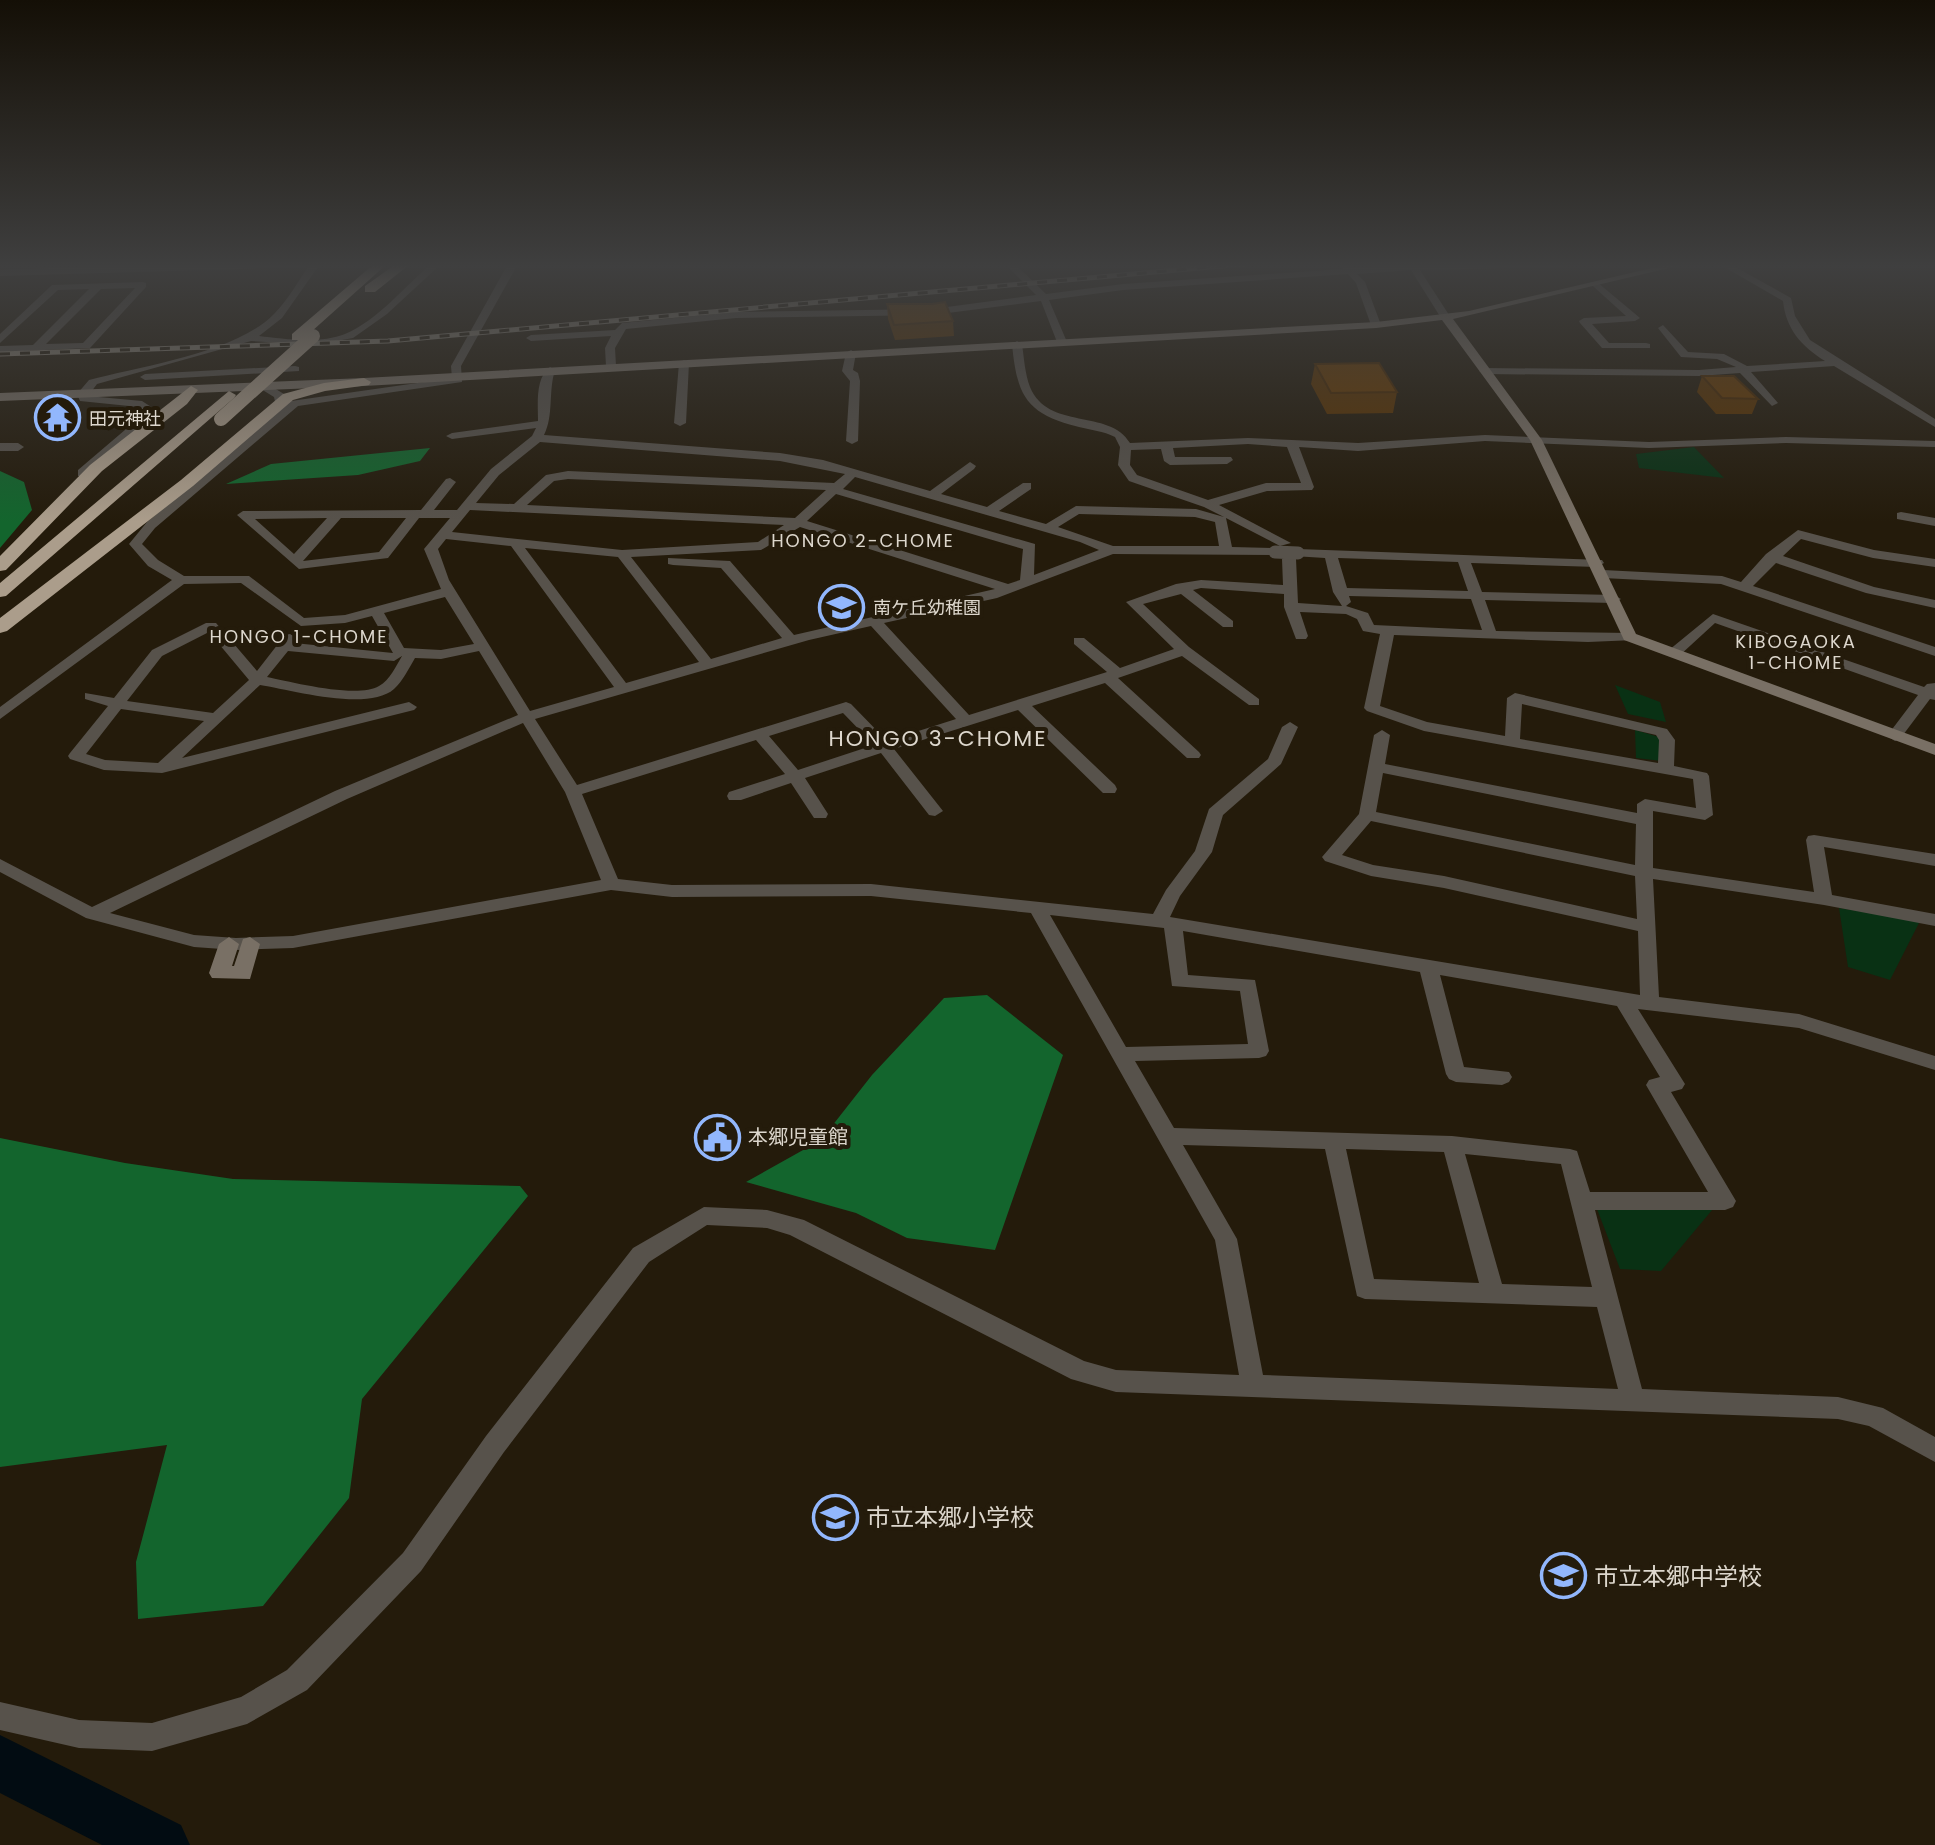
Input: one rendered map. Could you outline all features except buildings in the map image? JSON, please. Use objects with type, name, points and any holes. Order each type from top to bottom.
[{"type":"highway","points":[[0,592],[282,350]]},
{"type":"highway","points":[[0,611],[297,350]]},
{"type":"highway","points":[[0,627],[187,483],[280,404],[306,391],[364,382]]},
{"type":"highway","points":[[0,566],[96,468],[182,401],[191,390]]},
{"type":"main road","points":[[0,397],[364,382],[904,350]]},
{"type":"main road","points":[[1469,350],[1536,440],[1630,637],[1935,750]]},
{"type":"street","points":[[82,473],[153,412],[142,404],[84,399],[82,394],[93,382],[215,350]]},
{"type":"street","points":[[451,591],[345,619],[301,622],[244,579],[181,580],[153,563],[135,544],[141,535],[295,403],[454,382],[458,380],[456,366],[463,350]]},
{"type":"street","points":[[610,350],[611,366]]},
{"type":"street","points":[[1018,350],[1020,378],[1027,397],[1055,417],[1114,432],[1126,447],[1124,465],[1133,478],[1208,504],[1293,556],[1463,559],[1722,580],[1935,652]]},
{"type":"street","points":[[1681,350],[1685,355],[1735,359],[1772,403]]},
{"type":"street","points":[[1814,350],[1935,424]]},
{"type":"street","points":[[851,353],[847,371],[854,375],[855,381],[852,441]]},
{"type":"street","points":[[680,423],[684,363]]},
{"type":"street","points":[[1484,371],[1684,373],[1837,363]]},
{"type":"street","points":[[118,376],[205,375],[295,369]]},
{"type":"street","points":[[550,370],[544,387],[541,431],[495,472],[431,549],[437,569],[573,792],[611,884]]},
{"type":"street","points":[[265,387],[280,396],[280,404]]},
{"type":"street","points":[[452,436],[541,431],[819,463],[1048,528],[1105,545],[1111,550]]},
{"type":"street","points":[[1126,447],[1291,442],[1358,447],[1445,442],[1461,438],[1649,445],[1786,440],[1935,444]]},
{"type":"street","points":[[1208,504],[1266,487],[1308,487],[1291,442]]},
{"type":"street","points":[[1166,444],[1170,461],[1227,460]]},
{"type":"street","points":[[0,447],[18,447]]},
{"type":"street","points":[[932,495],[970,466]]},
{"type":"street","points":[[624,556],[652,550],[761,546],[798,522],[853,473]]},
{"type":"street","points":[[517,508],[550,478],[568,475],[835,488],[1030,547],[1026,582]]},
{"type":"street","points":[[450,482],[420,514],[383,555],[299,565],[243,515],[420,514],[517,508],[798,522],[1008,589]]},
{"type":"street","points":[[990,511],[1027,486]]},
{"type":"street","points":[[1048,528],[1076,510],[1196,513],[1221,520],[1226,549]]},
{"type":"street","points":[[295,561],[339,513]]},
{"type":"street","points":[[1901,516],[1935,522]]},
{"type":"street","points":[[1745,586],[1771,557],[1798,534],[1873,554],[1935,563]]},
{"type":"street","points":[[441,535],[725,564],[791,640]]},
{"type":"street","points":[[516,544],[623,689]]},
{"type":"street","points":[[92,914],[341,795],[528,716],[791,640],[1008,589],[1111,550],[1280,548]]},
{"type":"street","points":[[1331,555],[1348,610]]},
{"type":"street","points":[[624,556],[707,663]]},
{"type":"street","points":[[1293,556],[1291,607],[1301,636]]},
{"type":"street","points":[[1771,557],[1871,590],[1935,604]]},
{"type":"street","points":[[1463,559],[1491,635]]},
{"type":"street","points":[[5,710],[181,580]]},
{"type":"street","points":[[1254,702],[1184,650],[1133,602],[1201,584],[1292,590]]},
{"type":"street","points":[[1181,587],[1228,624]]},
{"type":"street","points":[[1340,592],[1614,599]]},
{"type":"street","points":[[1291,607],[1348,610],[1363,616],[1368,628],[1388,631],[1630,637]]},
{"type":"street","points":[[376,611],[399,651],[447,656],[483,646]]},
{"type":"street","points":[[1674,653],[1713,618],[1932,691],[1895,736]]},
{"type":"street","points":[[873,620],[966,721]]},
{"type":"street","points":[[162,768],[257,680],[301,622]]},
{"type":"street","points":[[285,646],[402,657],[386,690],[375,693],[355,694],[257,680],[211,626],[157,653],[76,756],[104,765],[162,768],[409,707]]},
{"type":"street","points":[[1388,631],[1372,708],[1424,726],[1701,776],[1705,815],[1645,804],[1644,872],[1650,1001]]},
{"type":"street","points":[[1079,641],[1193,755]]},
{"type":"street","points":[[735,796],[1184,650]]},
{"type":"street","points":[[90,696],[118,704],[216,718]]},
{"type":"street","points":[[1512,741],[1515,698],[1662,732],[1667,740],[1666,770]]},
{"type":"street","points":[[5,710],[33,702]]},
{"type":"street","points":[[1020,703],[1109,789]]},
{"type":"street","points":[[573,792],[846,707],[884,747],[935,811]]},
{"type":"street","points":[[1122,1054],[1259,1051],[1248,985],[1179,981],[1166,923],[1172,894],[1203,852],[1215,813],[1275,761],[1290,727]]},
{"type":"street","points":[[759,734],[795,776],[820,814]]},
{"type":"street","points":[[1382,735],[1367,815],[1331,857],[1371,870],[1444,882],[1646,927]]},
{"type":"street","points":[[1375,767],[1645,820]]},
{"type":"street","points":[[1367,815],[1644,872],[1824,899],[1935,920]]},
{"type":"street","points":[[1824,899],[1814,840],[1935,860]]},
{"type":"street","points":[[0,865],[92,914],[194,941],[240,944],[293,942],[611,884],[672,891],[871,890],[1166,923],[1623,1000],[1799,1021],[1935,1063]]},
{"type":"street","points":[[1037,907],[1226,1239],[1253,1385]]},
{"type":"street","points":[[1428,965],[1456,1074],[1502,1077]]},
{"type":"street","points":[[1584,1201],[1725,1201],[1656,1085],[1675,1084],[1623,1000]]},
{"type":"street","points":[[1168,1136],[1452,1144],[1570,1157],[1584,1201],[1633,1400]]},
{"type":"street","points":[[1334,1140],[1365,1289],[1607,1297]]},
{"type":"street","points":[[1452,1144],[1493,1292]]},
{"type":"street","points":[[0,1716],[79,1734],[152,1737],[247,1710],[297,1680],[412,1562],[495,1444],[641,1255],[704,1216],[767,1219],[796,1227],[1079,1371],[1116,1381],[1838,1408],[1874,1416],[1935,1450]]},
{"type":"green space","points":[[1694,447],[1724,478],[1639,468],[1636,454]]},
{"type":"green space","points":[[430,448],[420,461],[358,475],[226,484],[271,464]]},
{"type":"green space","points":[[0,471],[24,482],[32,510],[0,548]]},
{"type":"green space","points":[[1615,685],[1660,702],[1666,722],[1628,714]]},
{"type":"green space","points":[[1635,730],[1659,737],[1662,761],[1636,758]]},
{"type":"green space","points":[[1839,908],[1920,921],[1890,980],[1848,967]]},
{"type":"green space","points":[[987,995],[1063,1055],[995,1250],[907,1238],[856,1213],[746,1182],[821,1140],[872,1075],[944,998]]},
{"type":"green space","points":[[0,1138],[125,1163],[233,1179],[520,1186],[528,1196],[362,1399],[349,1498],[263,1606],[138,1619],[136,1562],[167,1445],[0,1467]]},
{"type":"green space","points":[[1718,1203],[1661,1271],[1620,1269],[1597,1209]]},
{"type":"waterway","points":[[0,1763],[161,1845]]},
{"type":"railway","points":[[0,354],[116,350]]},
{"type":"place","name":"田元神社","points":[[58,418]]},
{"type":"place","name":"南ケ丘幼稚園","points":[[842,607]]},
{"type":"place","name":"本郷児童館","points":[[717,1137]]},
{"type":"place","name":"市立本郷小学校","points":[[835,1517]]},
{"type":"place","name":"市立本郷中学校","points":[[1563,1576]]},
{"type":"district","name":"HONGO 2-CHOME","points":[[863,540]]},
{"type":"district","name":"HONGO 1-CHOME","points":[[299,636]]},
{"type":"district","name":"KIBOGAOKA 1-CHOME","points":[[1796,651]]},
{"type":"district","name":"HONGO 3-CHOME","points":[[938,738]]}]
